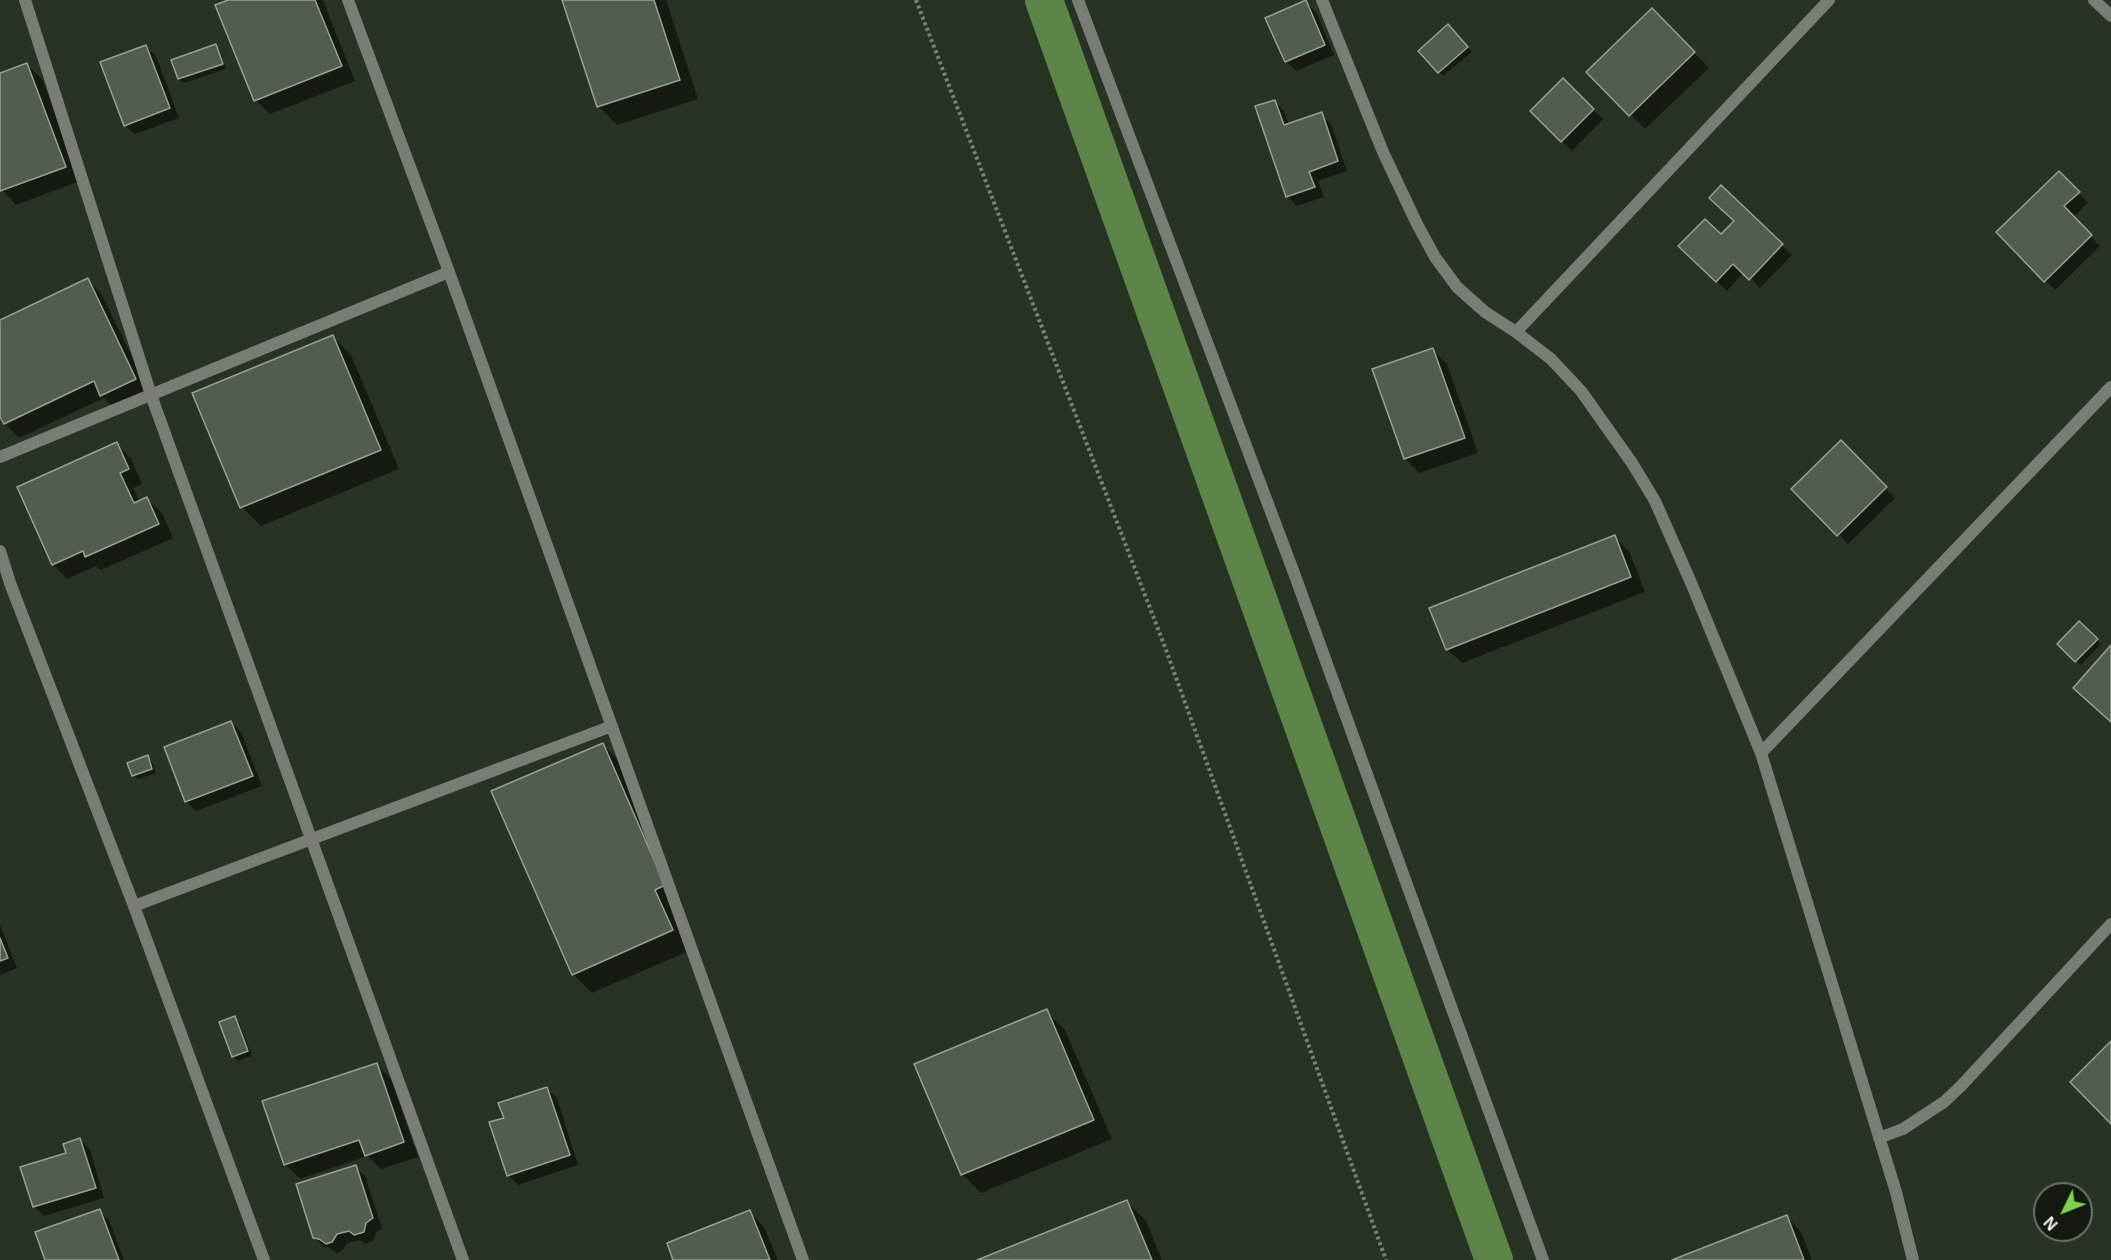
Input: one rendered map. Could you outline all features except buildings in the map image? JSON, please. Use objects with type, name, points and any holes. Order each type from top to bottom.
[{"type":"street","points":[[25,0],[151,395],[463,1260]]},
{"type":"street","points":[[348,0],[449,272],[803,1260]]},
{"type":"street","points":[[1078,0],[1298,584],[1543,1260]]},
{"type":"street","points":[[1322,0],[1383,152],[1435,256],[1464,293],[1485,312],[1551,359],[1581,391],[1632,463],[1655,501],[1688,574],[1761,753],[1880,1138],[1913,1260]]},
{"type":"street","points":[[1516,332],[1829,0]]},
{"type":"street","points":[[2094,0],[2111,16]]},
{"type":"street","points":[[0,457],[449,272]]},
{"type":"street","points":[[1761,753],[2111,387]]},
{"type":"street","points":[[0,551],[264,1260]]},
{"type":"street","points":[[134,906],[612,726]]},
{"type":"street","points":[[1880,1138],[1903,1128],[1944,1102],[2111,924]]},
{"type":"path","points":[[916,0],[1165,647],[1386,1260]]},
{"type":"waterway","points":[[1044,0],[1494,1260]]}]
